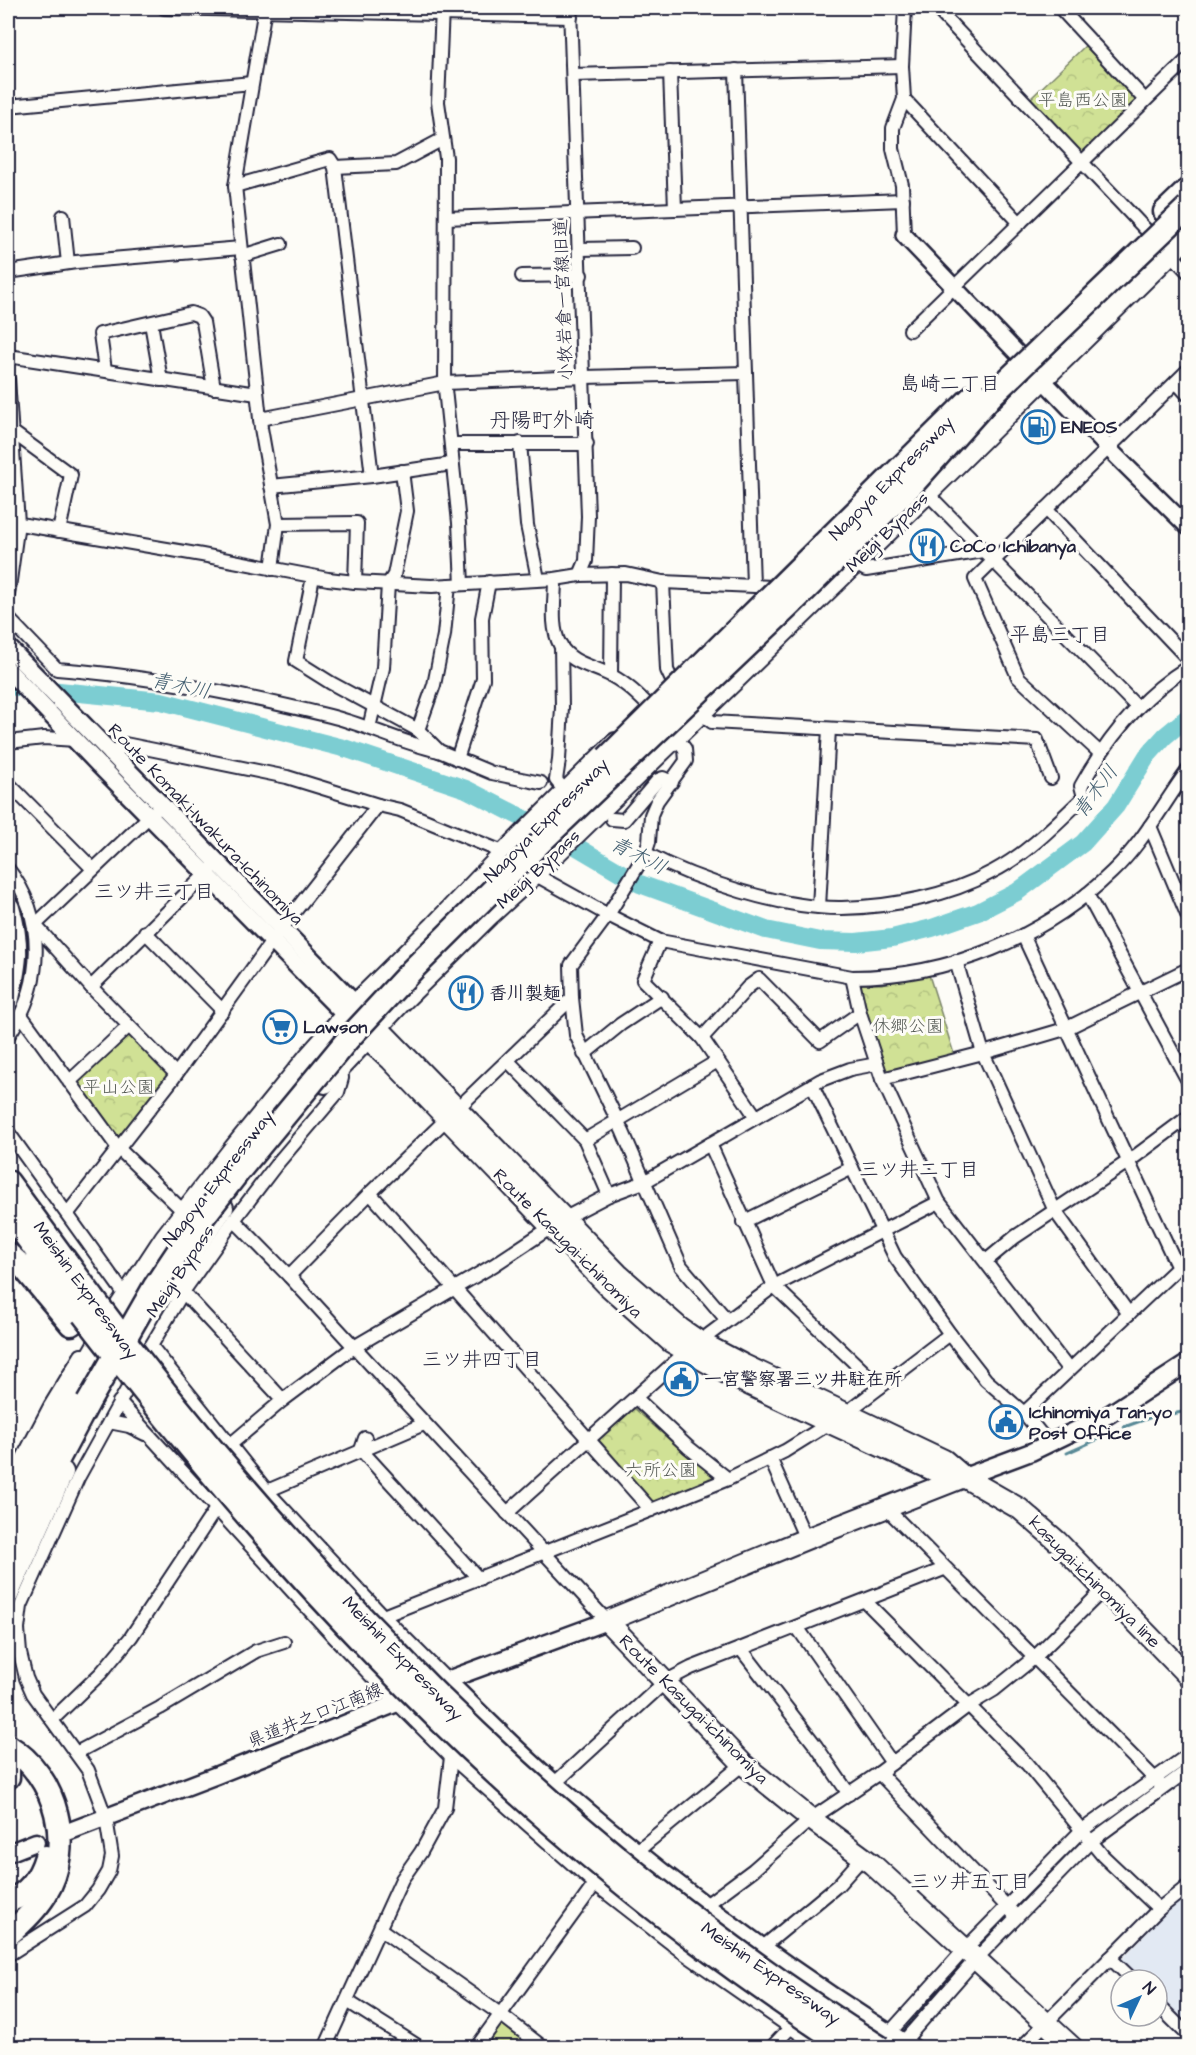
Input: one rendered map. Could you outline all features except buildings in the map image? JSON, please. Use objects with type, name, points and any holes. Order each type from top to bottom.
[{"type":"highway","name":"Nagoya Expressway","points":[[8,1532],[80,1389],[152,1266],[189,1211],[337,1030],[509,855],[1021,349],[1188,191]]},
{"type":"highway","points":[[946,449],[993,394],[1188,207]]},
{"type":"highway","points":[[946,449],[1188,217]]},
{"type":"highway","name":"Nagoya Expressway","points":[[8,1565],[28,1516],[88,1403],[155,1286],[187,1238],[239,1171],[348,1039],[413,969],[543,840],[789,606],[946,449]]},
{"type":"highway","points":[[8,908],[15,933],[14,1006]]},
{"type":"highway","points":[[8,1168],[28,1197],[40,1227]]},
{"type":"highway","name":"Meishin Expressway","points":[[8,1182],[40,1227],[82,1312],[147,1371],[240,1483],[368,1623],[441,1698],[557,1807],[691,1917],[765,1970],[883,2043]]},
{"type":"highway","name":"Meishin Expressway","points":[[8,1212],[201,1471],[216,1481],[364,1646],[453,1736],[548,1822],[612,1875],[754,1984],[849,2048]]},
{"type":"highway","points":[[8,1254],[82,1312]]},
{"type":"highway","points":[[8,1746],[19,1774],[55,1806],[61,1843],[58,1861],[45,1895],[30,1916],[8,1935]]},
{"type":"highway","points":[[8,1762],[38,1795],[46,1815],[49,1835],[46,1859],[40,1875],[19,1896],[8,1901]]},
{"type":"main road","name":"Meigi Bypass","points":[[9,1509],[74,1385],[165,1238],[308,1058],[351,1010],[435,926],[559,794],[651,709],[774,587],[1022,357],[1188,191]]},
{"type":"main road","name":"Meigi Bypass","points":[[8,1595],[63,1470],[140,1330],[239,1186],[273,1143],[341,1065],[490,914],[701,713],[1188,237]]},
{"type":"main road","name":"Route Komaki-Iwakura-Ichinomiya","points":[[8,647],[76,732],[110,755],[155,812]]},
{"type":"main road","name":"Route Komaki-Iwakura-Ichinomiya","points":[[8,670],[76,732],[372,1033]]},
{"type":"main road","name":"Route Kasugai-ichinomiya","points":[[372,1033],[391,1060],[452,1114],[558,1223],[618,1274],[693,1346],[838,1418],[944,1460],[964,1478]]},
{"type":"main road","points":[[964,1478],[1049,1444],[1108,1415],[1188,1363]]},
{"type":"main road","name":"Route Kasugai-ichinomiya","points":[[964,1478],[806,1539],[607,1621],[743,1764],[810,1819],[863,1857],[1073,2048]]},
{"type":"main road","name":"kasugai-ichinomiya line","points":[[964,1478],[1020,1509],[1057,1541],[1188,1676]]},
{"type":"main road","name":"県道井之口江南線","points":[[70,1831],[396,1703],[447,1680],[607,1621]]},
{"type":"main road","points":[[8,1853],[36,1842]]},
{"type":"street","points":[[164,8],[571,12]]},
{"type":"street","points":[[905,8],[902,66],[904,99],[892,128],[893,150],[902,184],[904,235],[1108,448],[1188,527]]},
{"type":"street","points":[[936,8],[1148,232]]},
{"type":"street","points":[[1060,8],[1145,100]]},
{"type":"street","points":[[265,9],[236,186],[260,419],[278,524],[272,569]]},
{"type":"street","points":[[442,11],[438,102],[446,158],[445,383],[462,584]]},
{"type":"street","name":"小牧岩倉一宮線旧道","points":[[571,12],[588,516],[586,561],[580,575]]},
{"type":"street","points":[[910,330],[1188,59]]},
{"type":"street","points":[[573,75],[902,66]]},
{"type":"street","points":[[736,70],[753,585]]},
{"type":"street","points":[[670,72],[675,209]]},
{"type":"street","points":[[8,106],[252,84]]},
{"type":"street","points":[[904,99],[1020,224]]},
{"type":"street","points":[[335,167],[396,164],[443,139]]},
{"type":"street","points":[[236,186],[330,159],[335,167],[372,476]]},
{"type":"street","points":[[446,218],[903,200]]},
{"type":"street","points":[[63,216],[68,263]]},
{"type":"street","points":[[8,272],[68,263],[242,252],[281,244]]},
{"type":"street","points":[[580,249],[632,248]]},
{"type":"street","points":[[1170,254],[1188,272]]},
{"type":"street","points":[[522,276],[581,275]]},
{"type":"street","points":[[105,370],[100,334],[191,313],[199,316],[203,322],[214,388]]},
{"type":"street","points":[[151,323],[161,380]]},
{"type":"street","points":[[8,356],[257,394]]},
{"type":"street","points":[[1100,753],[1018,677],[975,579],[1188,370]]},
{"type":"street","points":[[260,419],[445,383],[584,376],[746,373]]},
{"type":"street","points":[[8,378],[12,523],[8,595]]},
{"type":"street","points":[[1176,382],[1188,395]]},
{"type":"street","points":[[11,431],[71,475],[59,531]]},
{"type":"street","points":[[520,443],[527,525],[538,579]]},
{"type":"street","points":[[451,444],[586,444]]},
{"type":"street","points":[[271,486],[372,476],[452,464]]},
{"type":"street","points":[[369,728],[383,668],[388,584],[394,575],[407,511],[402,471]]},
{"type":"street","points":[[927,493],[1137,707]]},
{"type":"street","points":[[1046,509],[1188,660]]},
{"type":"street","points":[[12,523],[313,577],[355,582],[449,585],[612,574],[633,575],[663,582],[774,587]]},
{"type":"street","points":[[278,524],[357,523],[355,582]]},
{"type":"street","points":[[854,563],[866,570],[983,551]]},
{"type":"street","points":[[611,675],[612,574]]},
{"type":"street","points":[[313,577],[296,661],[418,730],[439,751]]},
{"type":"street","points":[[555,579],[555,626],[561,645],[562,707],[556,780],[559,794]]},
{"type":"street","points":[[458,759],[483,679],[482,618],[489,582]]},
{"type":"street","points":[[663,582],[667,670],[674,685]]},
{"type":"street","points":[[418,730],[434,685],[444,635],[449,585]]},
{"type":"street","points":[[8,618],[57,669],[106,673],[214,690],[332,716],[418,747],[439,751],[492,772],[541,783]]},
{"type":"street","points":[[561,645],[573,659],[611,675],[631,689],[651,709]]},
{"type":"street","points":[[645,854],[713,882],[776,900],[819,907],[843,908],[897,902],[939,894],[993,872],[1037,841],[1084,797],[1081,786],[1100,753],[1137,707],[1188,667]]},
{"type":"street","points":[[701,713],[712,722],[1037,740],[1051,778]]},
{"type":"street","points":[[819,907],[829,729]]},
{"type":"street","points":[[8,742],[76,732]]},
{"type":"street","points":[[675,736],[685,749],[686,761],[657,801],[651,815],[649,842],[645,854],[611,910],[571,965],[572,998],[576,1035],[681,1266],[727,1320]]},
{"type":"street","points":[[110,755],[125,744],[287,777],[400,810],[508,849]]},
{"type":"street","points":[[538,869],[660,941],[852,977],[881,977],[926,969],[992,950],[1051,919],[1087,894],[1113,872],[1150,826],[1188,771]]},
{"type":"street","points":[[612,819],[624,820],[658,780],[663,778],[672,782]]},
{"type":"street","points":[[8,783],[93,869]]},
{"type":"street","points":[[68,1213],[176,1074],[277,936],[378,805]]},
{"type":"street","points":[[8,1036],[14,1006],[31,987],[35,958],[35,925],[155,812]]},
{"type":"street","points":[[1150,826],[1188,917]]},
{"type":"street","points":[[8,869],[17,880],[35,925],[90,987],[176,1074]]},
{"type":"street","points":[[90,987],[211,869]]},
{"type":"street","points":[[1087,894],[1188,1081]]},
{"type":"street","points":[[145,932],[223,1011]]},
{"type":"street","points":[[1023,935],[1178,1268]]},
{"type":"street","points":[[660,941],[643,980],[702,1038],[716,1062],[756,1117]]},
{"type":"street","points":[[956,961],[983,1053],[1055,1211],[1129,1314]]},
{"type":"street","points":[[882,1079],[1065,1029],[1141,994],[1188,969]]},
{"type":"street","points":[[852,977],[860,1013],[882,1079],[939,1203],[1069,1370]]},
{"type":"street","points":[[702,1038],[748,987],[759,979],[820,1041],[860,1013]]},
{"type":"street","points":[[584,1054],[621,1024],[662,997]]},
{"type":"street","points":[[289,1276],[370,1193],[572,998]]},
{"type":"street","points":[[14,1006],[118,1149],[180,1208]]},
{"type":"street","points":[[69,1082],[129,1026]]},
{"type":"street","points":[[9,1509],[65,1381],[123,1292],[180,1208],[226,1147],[289,1068],[308,1058]]},
{"type":"street","points":[[508,1061],[585,1140],[609,1195]]},
{"type":"street","points":[[585,1140],[716,1062]]},
{"type":"street","points":[[231,1444],[283,1400],[354,1347],[494,1265],[558,1223],[609,1195],[644,1182],[821,1080],[850,1069],[877,1064]]},
{"type":"street","points":[[8,1956],[77,1912],[98,1890],[109,1871],[112,1856],[106,1818],[88,1770],[33,1694],[26,1678],[20,1653],[18,1629],[21,1605],[78,1478],[183,1292],[276,1165],[338,1092],[342,1078],[341,1065]]},
{"type":"street","points":[[812,1085],[895,1257],[986,1380],[1024,1413],[1049,1444]]},
{"type":"street","points":[[986,1261],[1015,1237],[1129,1161],[1188,1117]]},
{"type":"street","points":[[8,1132],[123,1292]]},
{"type":"street","points":[[710,1144],[774,1287],[880,1387]]},
{"type":"street","points":[[743,1222],[852,1168]]},
{"type":"street","points":[[370,1193],[651,1510]]},
{"type":"street","points":[[507,1513],[693,1346],[727,1320],[774,1287],[939,1203]]},
{"type":"street","points":[[234,1220],[289,1276],[607,1621]]},
{"type":"street","points":[[1024,1413],[1188,1258]]},
{"type":"street","points":[[183,1292],[283,1400]]},
{"type":"street","points":[[382,1616],[728,1479],[770,1458],[838,1418],[950,1334]]},
{"type":"street","points":[[151,1346],[267,1491],[382,1616],[555,1783],[637,1851],[763,1947],[883,2043],[905,2045],[1007,1907],[1081,1831],[1159,1783],[1188,1770]]},
{"type":"street","points":[[636,1398],[688,1447],[728,1479]]},
{"type":"street","points":[[119,1402],[396,1703],[451,1757],[595,1884],[681,1951],[820,2048]]},
{"type":"street","points":[[109,1422],[129,1426],[150,1436]]},
{"type":"street","points":[[267,1491],[424,1424]]},
{"type":"street","points":[[361,1450],[365,1438]]},
{"type":"street","points":[[361,1450],[479,1579]]},
{"type":"street","points":[[770,1458],[806,1539]]},
{"type":"street","points":[[52,1720],[101,1673],[131,1637],[217,1507]]},
{"type":"street","points":[[886,1508],[944,1569],[1159,1783]]},
{"type":"street","points":[[555,1783],[666,1682],[692,1668],[944,1569]]},
{"type":"street","points":[[706,1905],[753,1870],[810,1819],[879,1773],[1035,1658],[1104,1589]]},
{"type":"street","points":[[866,1601],[1027,1764],[1090,1842],[1159,1909]]},
{"type":"street","points":[[797,1627],[892,1763]]},
{"type":"street","points":[[76,1753],[256,1651],[284,1642]]},
{"type":"street","points":[[741,1649],[816,1746],[849,1794]]},
{"type":"street","points":[[883,2043],[971,1954],[1018,1917],[1090,1842],[1188,1755]]},
{"type":"street","points":[[325,2048],[402,1879],[421,1852],[445,1808],[451,1757]]},
{"type":"street","points":[[637,1851],[743,1764]]},
{"type":"street","points":[[879,1773],[1018,1917]]},
{"type":"street","points":[[763,1947],[838,1885],[863,1857]]},
{"type":"street","points":[[476,2048],[595,1884]]},
{"type":"street","points":[[1022,2048],[1159,1909],[1188,1886]]},
{"type":"street","points":[[380,1929],[544,2048]]},
{"type":"street","points":[[1110,1958],[1120,1968]]},
{"type":"street","points":[[347,2001],[421,2048]]},
{"type":"street","points":[[1169,2016],[1188,2035]]},
{"type":"street","points":[[771,2048],[790,2028]]},
{"type":"shaded area","points":[[1188,1895],[1188,2025],[1169,2007],[1169,1968],[1129,1968],[1121,1960],[1167,1912]]},
{"type":"green space","name":"平島西公園","points":[[1086,45],[1137,100],[1081,155],[1029,100]]},
{"type":"green space","name":"休郷公園","points":[[929,975],[954,1054],[883,1074],[858,983],[881,984]]},
{"type":"green space","name":"平山公園","points":[[129,1034],[170,1074],[117,1139],[75,1084]]},
{"type":"green space","name":"六所公園","points":[[634,1408],[682,1451],[718,1478],[654,1503],[598,1439]]},
{"type":"green space","points":[[500,2014],[544,2048],[476,2048]]},
{"type":"green space","points":[[1045,2030],[1063,2048],[1028,2048]]},
{"type":"waterway","name":"青木川","points":[[8,686],[161,701],[347,749],[466,789],[562,838],[640,884],[766,930],[820,941],[856,942],[892,938],[932,928],[978,912],[1017,892],[1083,843],[1116,806],[1147,756],[1165,736],[1188,717]]},
{"type":"waterway","points":[[1124,1427],[1149,1418],[1188,1411]]},
{"type":"waterway","points":[[1067,1453],[1119,1430]]},
{"type":"waterway","points":[[1088,1834],[1155,1785]]},
{"type":"waterway","points":[[1015,1909],[1083,1839]]},
{"type":"waterway","points":[[990,1936],[1010,1914]]},
{"type":"waterway","points":[[902,2033],[943,1987]]},
{"type":"place","name":"ENEOS","points":[[1038,427]]},
{"type":"place","name":"CoCo Ichibanya","points":[[927,546]]},
{"type":"place","name":"香川製麺","points":[[466,993]]},
{"type":"place","name":"Lawson","points":[[280,1027]]},
{"type":"place","name":"一宮警察署三ツ井駐在所","points":[[681,1379]]},
{"type":"place","name":"Ichinomiya Tan-yo Post Office","points":[[1006,1422]]},
{"type":"district","name":"島崎二丁目","points":[[950,383]]},
{"type":"district","name":"丹陽町外崎","points":[[542,420]]},
{"type":"district","name":"平島三丁目","points":[[1060,634]]},
{"type":"district","name":"三ツ井三丁目","points":[[154,891]]},
{"type":"district","name":"三ツ井二丁目","points":[[919,1169]]},
{"type":"district","name":"三ツ井四丁目","points":[[482,1359]]},
{"type":"district","name":"三ツ井五丁目","points":[[970,1881]]}]
